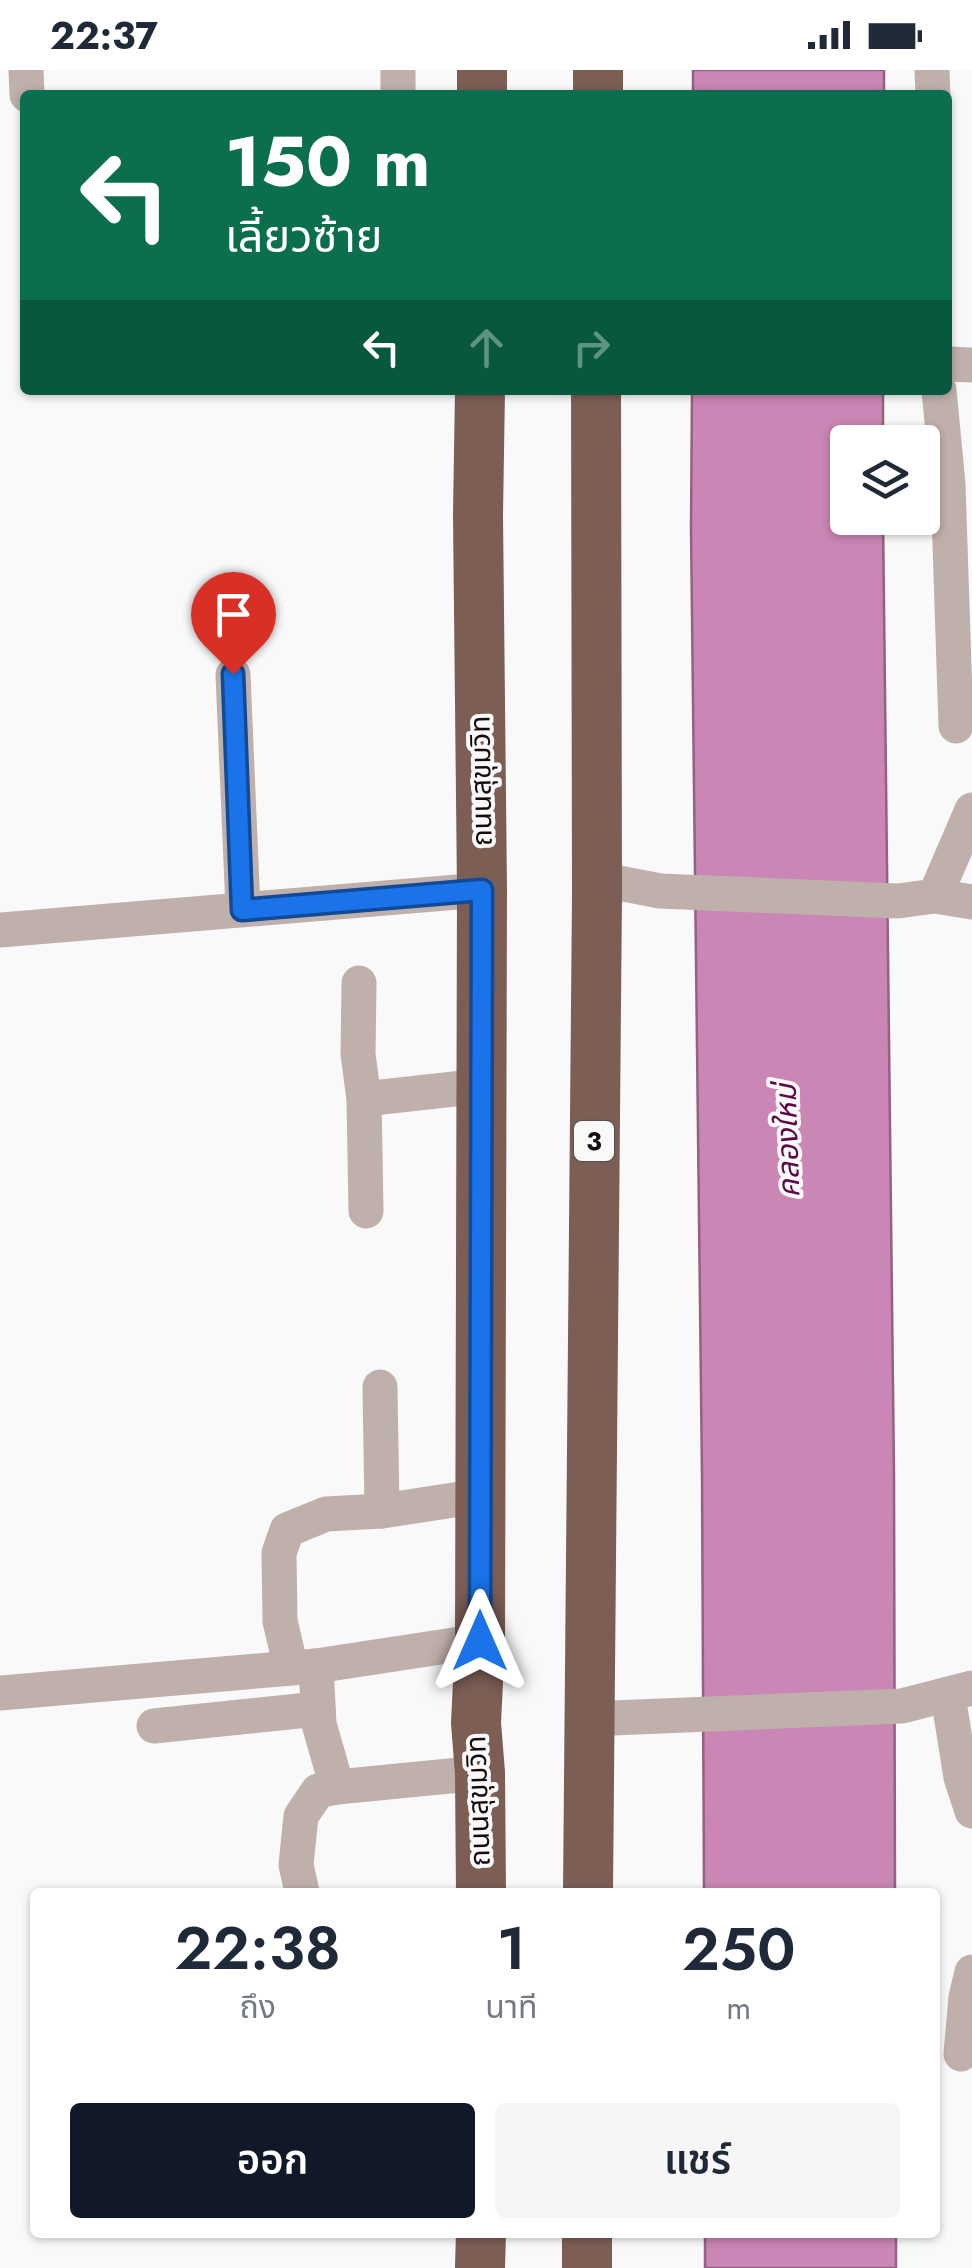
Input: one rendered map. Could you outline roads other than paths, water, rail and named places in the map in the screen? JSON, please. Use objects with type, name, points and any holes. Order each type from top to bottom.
[{"type":"highway","name":"ถนนสุขุมวิท","points":[[480,395],[480,1641],[476,1723],[481,1888]]},
{"type":"highway","name":"3","points":[[588,1888],[598,879],[596,395]]},
{"type":"highway","points":[[480,2268],[481,2238]]},
{"type":"highway","points":[[587,2238],[587,2268]]},
{"type":"street","points":[[939,395],[948,484],[956,726]]},
{"type":"street","points":[[233,674],[242,910]]},
{"type":"street","points":[[935,896],[972,810]]},
{"type":"street","points":[[598,879],[660,892],[898,902],[935,896],[972,902]]},
{"type":"street","points":[[0,930],[482,890]]},
{"type":"street","points":[[359,983],[358,1054],[364,1099],[366,1211]]},
{"type":"street","points":[[364,1099],[481,1086]]},
{"type":"street","points":[[380,1387],[382,1511]]},
{"type":"street","points":[[337,1788],[318,1708],[280,1621],[279,1553],[287,1530],[326,1514],[382,1511],[480,1496]]},
{"type":"street","points":[[0,1693],[303,1667],[480,1641]]},
{"type":"street","points":[[589,1719],[902,1706],[960,1692],[961,1778],[972,1811]]},
{"type":"street","points":[[154,1726],[318,1708]]},
{"type":"street","points":[[301,1888],[296,1865],[301,1816],[318,1790],[480,1773]]},
{"type":"street","points":[[962,2054],[972,1972]]},
{"type":"water","points":[[693,70],[884,70],[884,90],[693,90]]},
{"type":"water","name":"คลองใหม่","points":[[692,395],[883,395],[883,425],[830,425],[830,535],[883,535],[895,1888],[704,1888]]},
{"type":"water","points":[[705,2238],[896,2238],[896,2268],[705,2268]]}]
